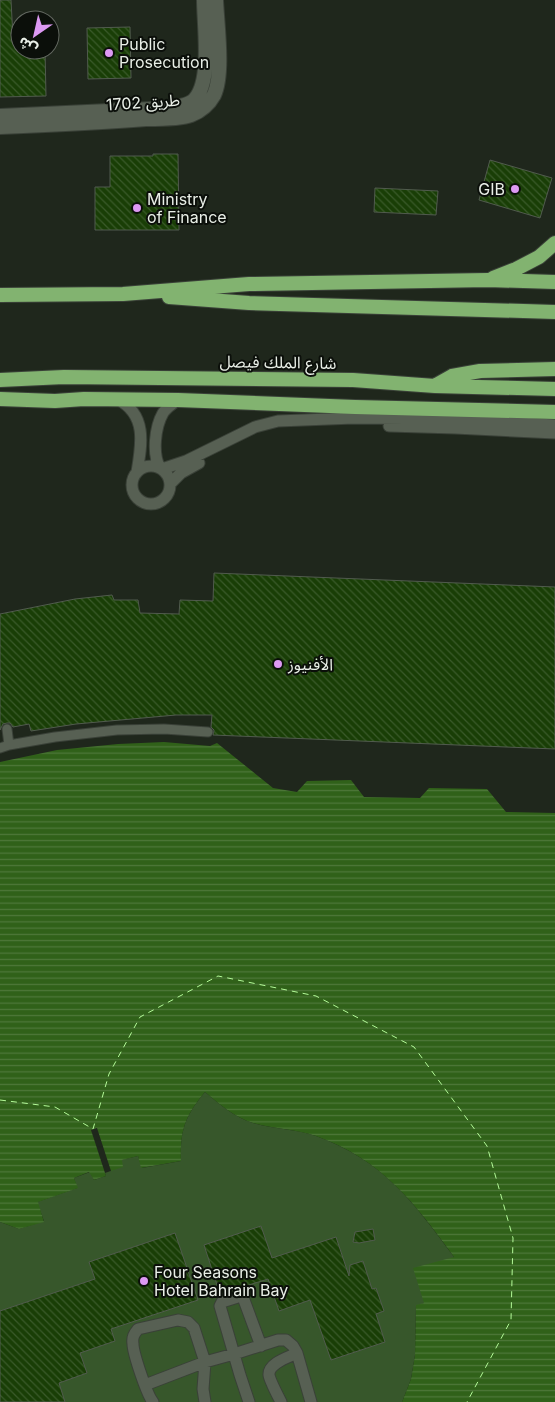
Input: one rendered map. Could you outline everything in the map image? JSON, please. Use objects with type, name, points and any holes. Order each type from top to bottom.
[{"type":"highway","points":[[488,280],[539,257],[555,243]]},
{"type":"highway","points":[[0,295],[123,294],[249,284],[488,280],[555,282]]},
{"type":"highway","points":[[123,294],[249,303],[555,312]]},
{"type":"highway","points":[[435,386],[452,376],[480,371],[555,369]]},
{"type":"highway","name":"شارع الملك فيصل","points":[[0,380],[74,377],[353,380],[435,386],[555,389]]},
{"type":"highway","points":[[0,399],[54,401],[84,399],[178,400],[555,412]]},
{"type":"street","name":"طريق 1702","points":[[204,0],[211,21]]},
{"type":"street","name":"طريق 1702","points":[[0,127],[174,108],[190,103],[196,98],[201,89],[205,76],[211,21],[216,0]]},
{"type":"street","name":"طريق 1702","points":[[0,116],[67,119]]},
{"type":"street","points":[[117,399],[124,402],[134,413],[140,427],[137,472],[132,480],[132,487],[137,497],[144,502],[154,503],[164,499],[170,484],[169,478],[154,454],[158,426],[164,412],[178,400]]},
{"type":"street","points":[[137,472],[148,466],[161,468],[186,461],[255,427],[278,421],[354,418],[455,419],[555,425]]},
{"type":"street","points":[[170,484],[187,469],[248,438],[269,431],[291,427],[332,425],[555,433]]},
{"type":"street","points":[[7,729],[5,747],[55,737],[117,730],[164,729],[208,732]]},
{"type":"street","points":[[249,1402],[220,1306],[222,1302],[241,1296],[261,1346]]},
{"type":"street","points":[[153,1402],[145,1385],[132,1346],[133,1336],[138,1329],[178,1320],[188,1322],[194,1328],[205,1362],[203,1389],[205,1402]]},
{"type":"street","points":[[145,1385],[205,1362],[278,1340],[286,1340],[297,1353],[311,1402]]},
{"type":"street","points":[[281,1402],[269,1375],[275,1364],[297,1353]]},
{"type":"shaded area","points":[[164,742],[210,746],[217,743],[273,788],[297,792],[307,781],[351,780],[364,797],[420,798],[429,788],[487,789],[506,812],[555,813],[555,1402],[402,1402],[411,1379],[415,1355],[416,1305],[424,1303],[413,1268],[454,1257],[425,1218],[395,1185],[360,1157],[316,1136],[253,1123],[227,1110],[205,1092],[188,1116],[185,1124],[181,1161],[141,1168],[138,1156],[122,1160],[123,1167],[105,1173],[106,1176],[94,1180],[89,1172],[74,1178],[78,1188],[38,1202],[44,1222],[19,1229],[0,1222],[0,762],[57,750]]},
{"type":"shaded area","points":[[205,1092],[227,1110],[246,1120],[261,1125],[316,1136],[360,1157],[395,1185],[425,1219],[454,1257],[424,1303],[416,1306],[415,1355],[411,1379],[402,1402],[0,1402],[0,1222],[19,1229],[44,1221],[37,1202],[77,1188],[74,1178],[90,1172],[94,1180],[106,1176],[105,1173],[121,1160],[138,1156],[142,1168],[181,1161],[185,1124],[188,1116]]},
{"type":"pier","points":[[97,1128],[111,1171],[105,1173],[91,1130]]},
{"type":"building","points":[[0,0],[11,0],[10,60],[45,60],[46,96],[0,97]]},
{"type":"building","name":"Public Prosecution","points":[[130,27],[131,78],[88,79],[87,28]]},
{"type":"building","name":"Ministry of Finance","points":[[153,154],[178,154],[179,230],[95,230],[95,187],[110,187],[110,156],[153,156]]},
{"type":"building","name":"GIB","points":[[490,160],[552,178],[540,218],[479,200]]},
{"type":"building","points":[[375,188],[438,191],[436,215],[374,212]]},
{"type":"building","name":"الأفنيوز","points":[[214,573],[555,587],[555,749],[213,735],[214,730],[211,727],[212,715],[176,715],[76,724],[31,731],[29,724],[13,727],[10,723],[7,723],[3,724],[0,730],[0,614],[75,599],[112,595],[114,600],[138,600],[140,613],[179,614],[180,600],[213,601]]},
{"type":"building","points":[[261,1226],[272,1258],[336,1237],[349,1276],[350,1265],[363,1261],[372,1289],[376,1288],[384,1311],[376,1314],[385,1342],[331,1360],[310,1300],[279,1311],[268,1279],[220,1294],[204,1245]]},
{"type":"building","points":[[373,1229],[375,1240],[359,1243],[353,1242],[355,1232]]},
{"type":"building","points":[[175,1233],[198,1300],[111,1329],[115,1341],[80,1353],[87,1373],[59,1383],[65,1402],[0,1402],[0,1311],[95,1279],[89,1262]]},
{"type":"ferry route","points":[[0,1100],[55,1107],[93,1129],[109,1074],[140,1017],[218,976],[316,996],[414,1047],[487,1146],[513,1238],[511,1320],[467,1402]]},
{"type":"place","name":"Public Prosecution","points":[[109,53]]},
{"type":"place","name":"GIB","points":[[515,189]]},
{"type":"place","name":"Ministry of Finance","points":[[137,208]]},
{"type":"place","name":"الأفنيوز","points":[[278,664]]},
{"type":"place","name":"Four Seasons Hotel Bahrain Bay","points":[[144,1281]]}]
